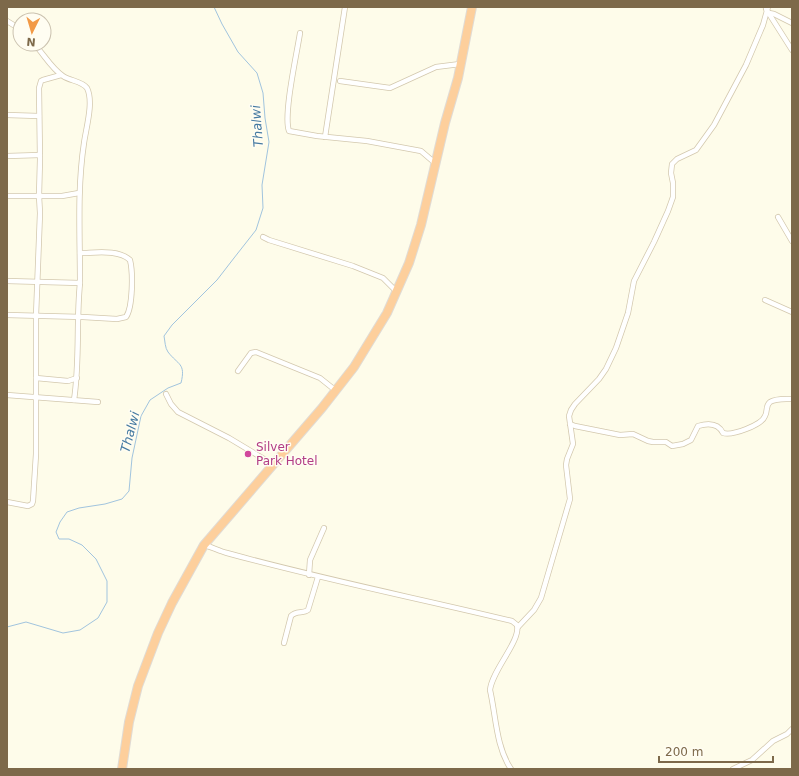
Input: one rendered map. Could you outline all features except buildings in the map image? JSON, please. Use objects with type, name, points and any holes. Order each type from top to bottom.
[{"type":"highway","points":[[122,769],[122,757],[138,686],[158,633],[172,603],[204,545],[239,503],[274,465],[354,368],[377,331],[397,292],[421,225],[445,123],[454,95],[472,7]]},
{"type":"street","points":[[325,136],[345,7]]},
{"type":"street","points":[[767,9],[792,23]]},
{"type":"street","points":[[767,9],[792,50]]},
{"type":"street","points":[[511,769],[502,750],[490,690],[491,684],[500,664],[517,634],[518,627],[534,610],[541,598],[570,498],[566,465],[567,458],[573,444],[569,416],[571,410],[578,400],[600,379],[620,338],[628,313],[634,281],[668,211],[672,197],[672,164],[677,159],[696,150],[714,125],[746,65],[762,28],[767,9]]},
{"type":"street","points":[[300,33],[290,94],[289,131],[295,133],[367,141],[421,151],[435,163]]},
{"type":"street","points":[[40,52],[61,75],[87,88],[90,100],[79,193],[80,283],[77,378],[74,400]]},
{"type":"street","points":[[340,81],[390,88],[436,67],[460,64]]},
{"type":"street","points":[[7,502],[28,506],[32,504],[33,501],[36,454],[36,316],[40,213],[39,116],[41,81],[61,75]]},
{"type":"street","points":[[7,115],[39,116]]},
{"type":"street","points":[[7,156],[40,155]]},
{"type":"street","points":[[7,196],[70,196],[79,193]]},
{"type":"street","points":[[778,217],[792,241]]},
{"type":"street","points":[[263,237],[359,268],[383,278],[397,292]]},
{"type":"street","points":[[7,316],[117,319],[126,317],[129,308],[132,274],[130,260],[125,256],[110,253],[80,253]]},
{"type":"street","points":[[7,281],[80,283]]},
{"type":"street","points":[[765,300],[792,312]]},
{"type":"street","points":[[238,371],[251,353],[256,352],[320,378],[335,390]]},
{"type":"street","points":[[36,378],[68,380],[77,378]]},
{"type":"street","points":[[166,394],[171,404],[178,412],[229,438],[274,465]]},
{"type":"street","points":[[7,395],[98,402]]},
{"type":"street","points":[[570,424],[620,435],[633,434],[648,441],[666,442],[672,446],[692,440],[698,426],[716,425],[721,428],[723,433],[728,434],[740,432],[762,421],[765,417],[767,405],[771,401],[776,399],[792,399]]},
{"type":"street","points":[[309,575],[310,560],[324,528]]},
{"type":"street","points":[[204,545],[227,553],[309,575],[512,621],[518,627]]},
{"type":"street","points":[[284,643],[291,616],[294,613],[308,610],[318,577]]},
{"type":"street","points":[[733,769],[752,760],[773,741],[792,730]]},
{"type":"waterway","name":"Thalwi","points":[[7,627],[26,622],[63,633],[80,630],[98,618],[107,602],[107,581],[96,559],[82,545],[69,539],[59,539],[56,532],[60,522],[67,512],[122,499],[129,491],[132,458],[141,416],[150,400],[168,388],[181,383],[182,368],[167,350],[164,336],[172,325],[217,280],[256,230],[263,208],[262,185],[269,142],[263,93],[257,73],[238,52],[214,7]]},
{"type":"place","name":"Silver Park Hotel","points":[[248,454]]}]
